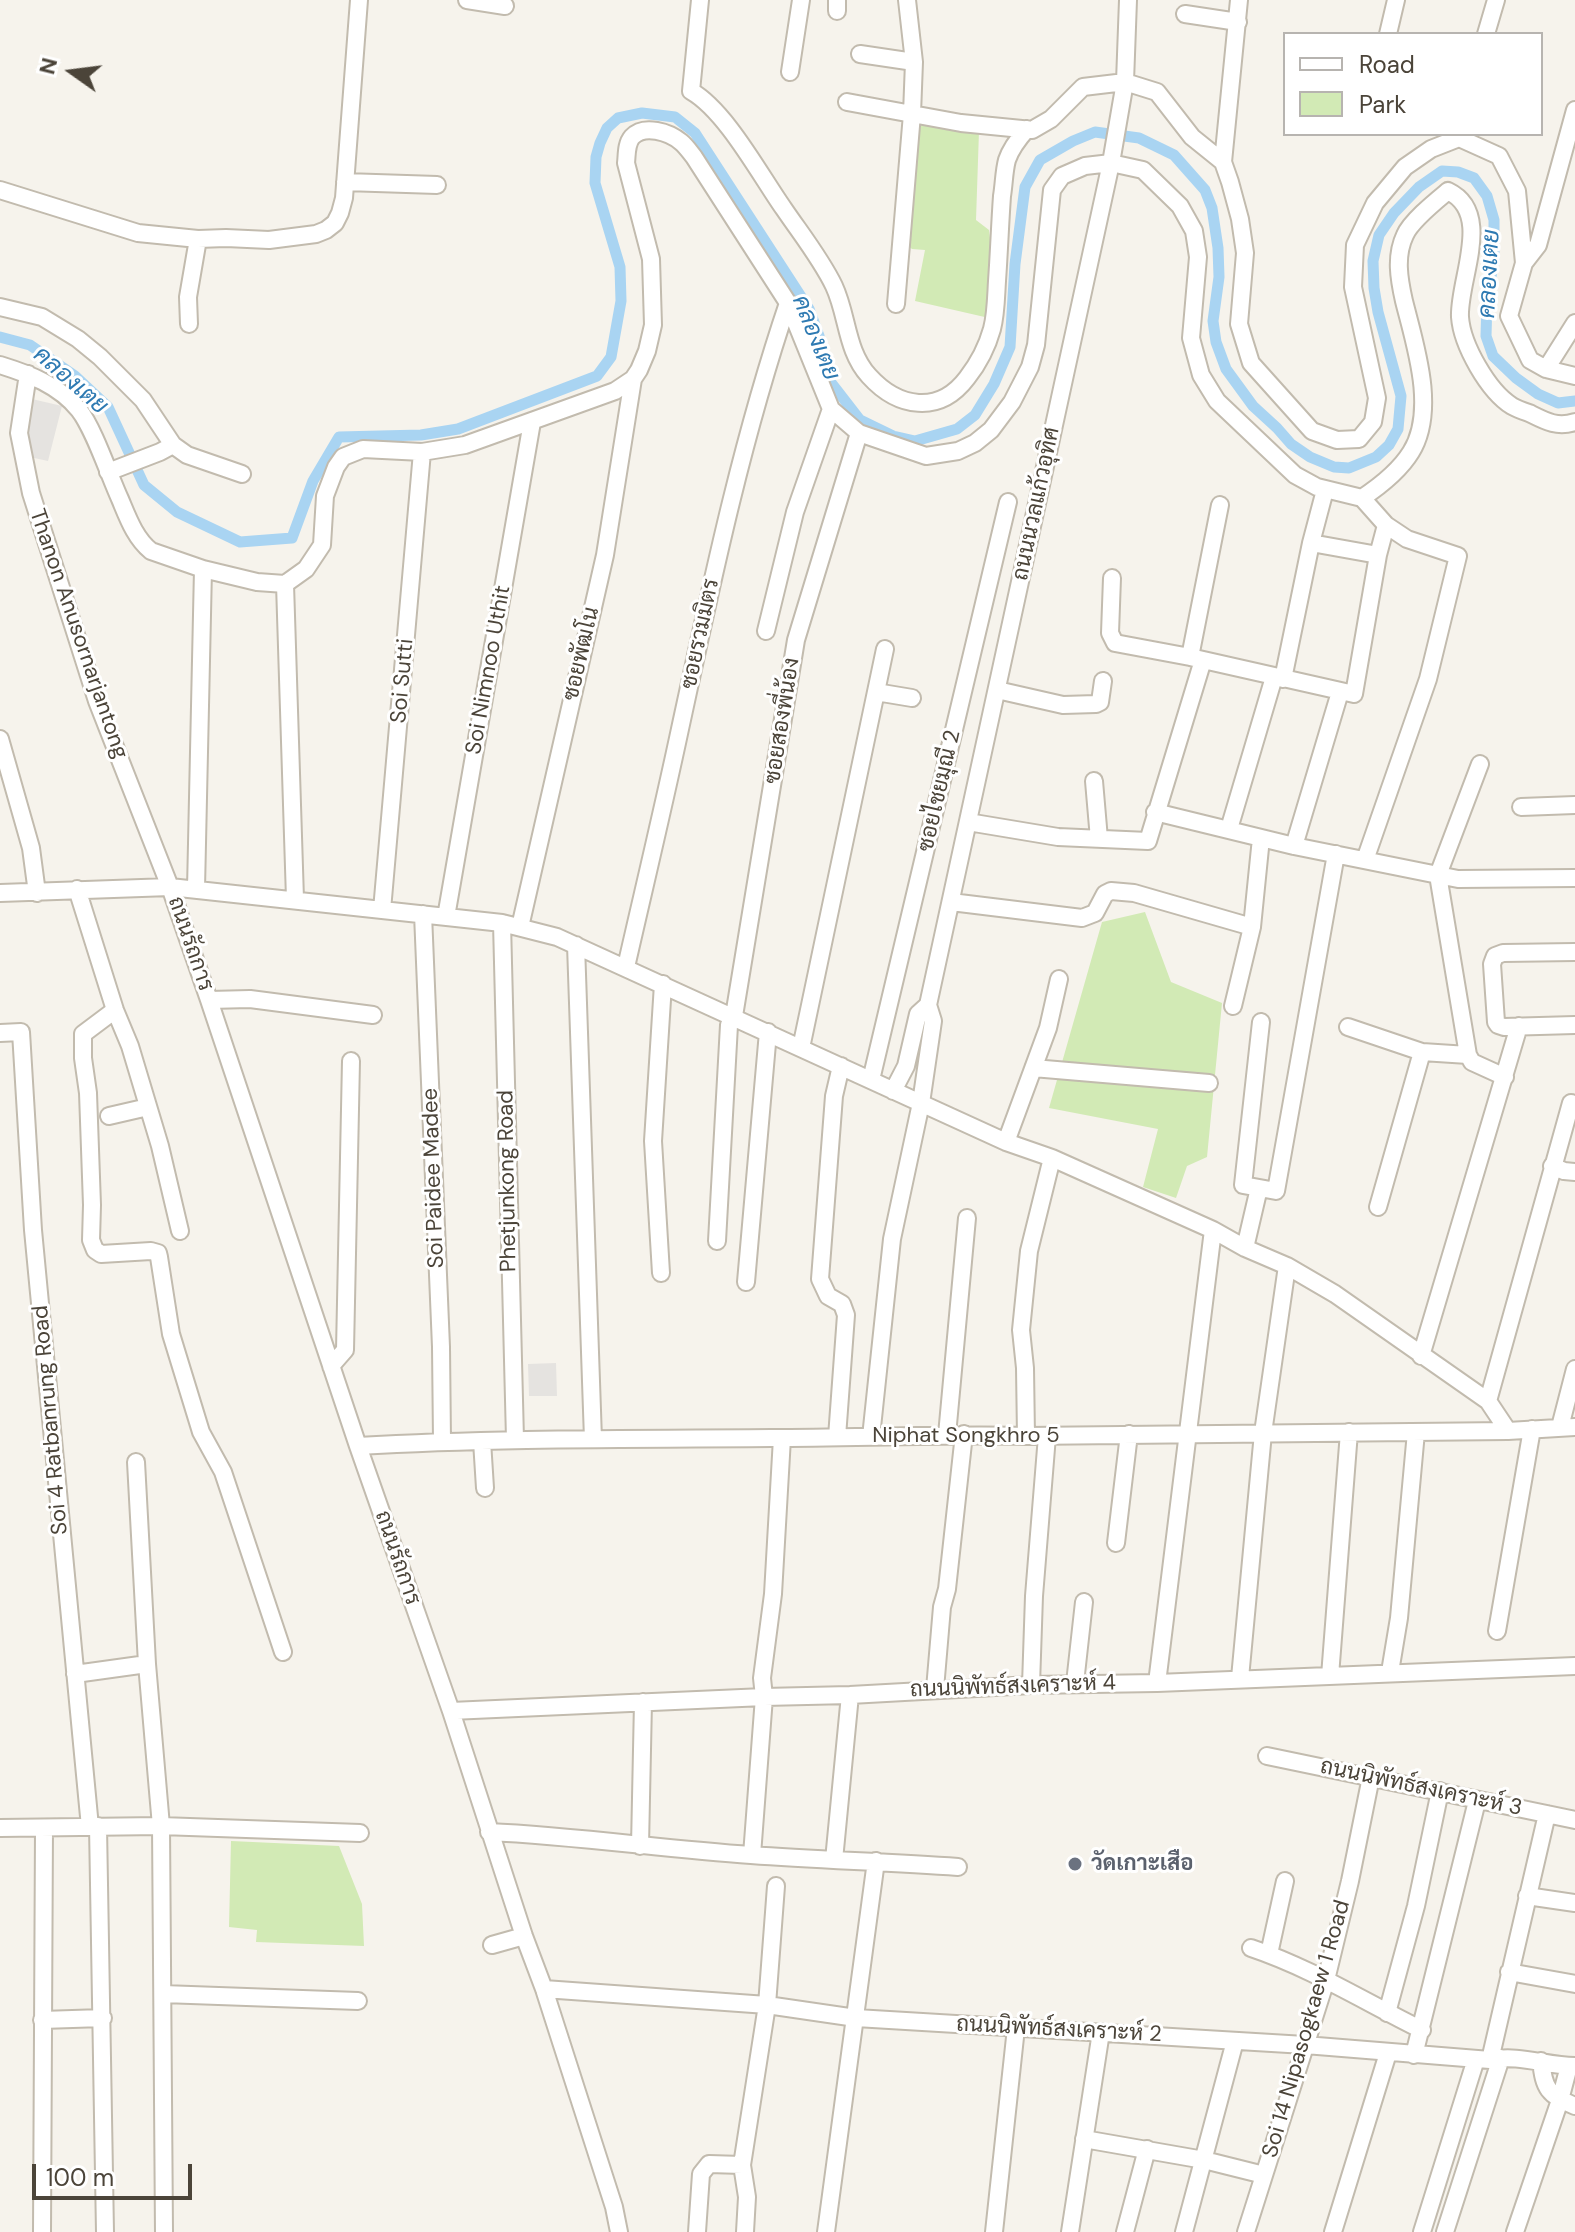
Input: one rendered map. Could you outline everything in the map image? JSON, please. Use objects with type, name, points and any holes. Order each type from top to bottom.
[{"type":"street","points":[[0,190],[138,233],[198,239],[269,240],[326,230],[335,223],[340,213],[345,182],[359,0]]},
{"type":"street","points":[[467,0],[505,6]]},
{"type":"street","points":[[700,0],[691,91],[723,119],[825,270],[843,308],[852,349],[863,368],[882,388],[900,399],[921,403],[949,397],[967,378],[984,350],[994,318],[1007,161],[1027,129]]},
{"type":"street","points":[[790,72],[801,0]]},
{"type":"street","points":[[896,304],[914,62],[907,0]]},
{"type":"street","name":"ถนนนวลแก้วอุทิศ","points":[[871,1437],[892,1239],[921,1103],[933,1021],[928,1005],[1112,160],[1124,89],[1128,0]]},
{"type":"street","points":[[1239,0],[1223,162],[1240,219],[1245,253],[1239,324],[1251,363],[1312,431],[1337,440],[1359,439],[1373,422],[1377,398],[1353,287],[1355,245],[1375,203],[1405,167],[1431,149],[1459,136],[1499,156],[1517,191],[1524,263],[1509,316],[1530,360],[1546,369],[1575,376]]},
{"type":"street","points":[[1388,32],[1396,0]]},
{"type":"street","points":[[1487,32],[1496,0]]},
{"type":"street","points":[[1185,14],[1238,22]]},
{"type":"street","points":[[860,54],[914,62]]},
{"type":"street","points":[[847,102],[961,123],[1027,129],[1051,119],[1083,87],[1157,92],[1192,137],[1223,162]]},
{"type":"street","points":[[1524,263],[1538,245],[1575,110]]},
{"type":"street","name":"ซอยพัฒโน","points":[[520,927],[605,555],[633,379],[647,351],[653,325],[651,259],[626,163],[629,144],[639,132],[659,131],[682,142],[788,303]]},
{"type":"street","points":[[788,303],[831,409],[859,433],[882,443],[926,456],[958,451],[991,430],[1012,402],[1030,367],[1052,190],[1062,176],[1085,166],[1112,160],[1143,170],[1180,206],[1194,231],[1198,257],[1191,338],[1201,375],[1217,401],[1295,475],[1325,490],[1362,498],[1386,525],[1407,539],[1458,556],[1428,679],[1365,860]]},
{"type":"street","points":[[345,182],[437,185]]},
{"type":"street","points":[[1362,498],[1384,483],[1411,452],[1424,420],[1423,393],[1414,342],[1400,287],[1400,248],[1406,232],[1448,191],[1459,196],[1466,206],[1471,233],[1460,316],[1469,350],[1485,379],[1510,405],[1564,426],[1575,422]]},
{"type":"street","points":[[189,324],[188,297],[198,239]]},
{"type":"street","name":"ซอยรวมมิตร","points":[[626,967],[723,533],[769,359],[788,303]]},
{"type":"street","points":[[0,307],[42,317],[100,357],[143,400],[166,449]]},
{"type":"street","points":[[1546,369],[1575,323]]},
{"type":"street","points":[[0,365],[48,384],[79,411],[112,470],[131,525],[145,546],[163,557],[203,569],[257,582],[285,584],[306,569],[322,545],[325,496],[343,457],[363,449],[422,452],[465,445],[615,391],[633,379]]},
{"type":"street","name":"Thanon Anusornarjantong","points":[[28,374],[19,433],[31,493],[97,701],[170,887]]},
{"type":"street","points":[[766,631],[795,512],[831,409]]},
{"type":"street","name":"Soi Nimnoo Uthit","points":[[446,917],[532,422]]},
{"type":"street","name":"ซอยสองพี่น้อง","points":[[717,1241],[729,1025],[734,1016],[796,640],[859,433]]},
{"type":"street","points":[[112,470],[166,449],[242,474]]},
{"type":"street","name":"Soi Sutti","points":[[382,910],[422,452]]},
{"type":"street","points":[[1229,829],[1279,678],[1325,490]]},
{"type":"street","name":"ซอยไชยมุณี 2","points":[[871,1080],[1008,502]]},
{"type":"street","points":[[968,822],[1025,833],[1148,841],[1197,658],[1220,505]]},
{"type":"street","points":[[1294,846],[1347,693],[1386,525]]},
{"type":"street","points":[[1311,543],[1378,555]]},
{"type":"street","points":[[196,889],[203,569]]},
{"type":"street","points":[[1112,578],[1110,633],[1115,643],[1197,658],[1347,693]]},
{"type":"street","points":[[285,584],[295,899]]},
{"type":"street","points":[[801,1048],[885,649]]},
{"type":"street","points":[[997,690],[1063,705],[1096,704],[1100,702],[1103,681]]},
{"type":"street","points":[[876,692],[912,698]]},
{"type":"street","points":[[0,739],[31,848],[37,893]]},
{"type":"street","points":[[1480,764],[1438,875],[1468,1055],[1472,1062],[1505,1077]]},
{"type":"street","points":[[1094,781],[1099,839]]},
{"type":"street","points":[[1521,807],[1575,805]]},
{"type":"street","points":[[1155,812],[1294,846],[1458,879],[1575,878]]},
{"type":"street","points":[[1233,1006],[1252,927],[1261,838]]},
{"type":"street","points":[[1261,1022],[1243,1185],[1276,1191],[1336,854]]},
{"type":"street","points":[[0,893],[170,887],[196,889],[502,923],[557,937],[1006,1142],[1052,1158],[1213,1230],[1287,1266],[1335,1294],[1488,1401],[1508,1431]]},
{"type":"street","name":"ถนนรัถการ","points":[[170,887],[544,1989],[614,2207],[619,2232]]},
{"type":"street","points":[[77,889],[115,1010],[130,1046],[180,1231]]},
{"type":"street","points":[[951,902],[1082,918],[1095,913],[1105,894],[1121,891],[1252,927]]},
{"type":"street","name":"Soi Paidee Madee","points":[[423,914],[442,1441]]},
{"type":"street","name":"Phetjunkong Road","points":[[502,923],[515,1439]]},
{"type":"street","points":[[576,945],[593,1439]]},
{"type":"street","points":[[1575,952],[1503,953],[1495,956],[1492,964],[1498,1025],[1575,1025]]},
{"type":"street","points":[[1006,1142],[1048,1028],[1059,979]]},
{"type":"street","points":[[661,1273],[653,1141],[663,984]]},
{"type":"street","points":[[209,1000],[250,999],[373,1015]]},
{"type":"street","name":"ถนนนวลแก้วอุทิศ","points":[[893,1091],[906,1066],[918,1014],[928,1005]]},
{"type":"street","points":[[115,1010],[83,1034],[88,1093],[91,1240],[95,1250],[101,1254],[158,1253],[171,1334],[201,1432],[223,1472],[283,1652]]},
{"type":"street","points":[[1421,1356],[1519,1026]]},
{"type":"street","points":[[1348,1027],[1422,1052],[1468,1055]]},
{"type":"street","name":"Soi 4 Ratbanrung Road","points":[[0,1033],[21,1032],[33,1230],[75,1674],[94,1827],[103,2018],[105,2232]]},
{"type":"street","points":[[746,1282],[768,1032]]},
{"type":"street","points":[[1378,1207],[1422,1052]]},
{"type":"street","points":[[331,1366],[345,1350],[351,1061]]},
{"type":"street","points":[[837,1437],[846,1315],[842,1304],[828,1296],[820,1279],[834,1096],[841,1066]]},
{"type":"street","points":[[1033,1068],[1209,1083]]},
{"type":"street","points":[[1488,1401],[1571,1103]]},
{"type":"street","points":[[109,1116],[148,1107]]},
{"type":"street","points":[[1026,1436],[1021,1330],[1029,1251],[1052,1158]]},
{"type":"street","points":[[1552,1166],[1575,1172]]},
{"type":"street","points":[[1245,1248],[1259,1188]]},
{"type":"street","points":[[935,1689],[942,1607],[947,1589],[967,1218]]},
{"type":"street","points":[[1157,1683],[1213,1230]]},
{"type":"street","points":[[1240,1678],[1263,1433],[1287,1266]]},
{"type":"street","points":[[1567,1427],[1575,1369]]},
{"type":"street","name":"Niphat Songkhro 5","points":[[358,1446],[515,1439],[1508,1431],[1567,1427]]},
{"type":"street","points":[[1497,1631],[1532,1429]]},
{"type":"street","points":[[1330,1676],[1349,1432]]},
{"type":"street","points":[[1390,1672],[1399,1618],[1416,1432]]},
{"type":"street","points":[[1116,1543],[1129,1434]]},
{"type":"street","points":[[1031,1685],[1034,1596],[1047,1436]]},
{"type":"street","points":[[752,1855],[764,1697],[762,1678],[773,1594],[782,1438]]},
{"type":"street","points":[[482,1441],[485,1488]]},
{"type":"street","points":[[136,1462],[147,1664],[161,1826],[164,2232]]},
{"type":"street","points":[[1075,1683],[1084,1602]]},
{"type":"street","points":[[75,1674],[147,1664]]},
{"type":"street","name":"ถนนนิพัทธ์สงเคราะห์ 4","points":[[451,1711],[1075,1683],[1157,1683],[1575,1666]]},
{"type":"street","points":[[834,1860],[850,1695]]},
{"type":"street","points":[[640,1846],[643,1702]]},
{"type":"street","name":"ถนนนิพัทธ์สงเคราะห์ 3","points":[[1267,1756],[1575,1820]]},
{"type":"street","name":"Soi 14 Nipasogkaew 1 Road","points":[[1246,2232],[1326,1980],[1371,1777]]},
{"type":"street","points":[[1387,2013],[1416,1906],[1440,1791]]},
{"type":"street","points":[[1414,2055],[1477,1801]]},
{"type":"street","points":[[1445,2232],[1547,1814]]},
{"type":"street","points":[[0,1828],[161,1826],[360,1833]]},
{"type":"street","points":[[42,2232],[44,1828]]},
{"type":"street","points":[[489,1832],[752,1855],[958,1867]]},
{"type":"street","points":[[826,2232],[876,1861]]},
{"type":"street","points":[[1269,1954],[1285,1881]]},
{"type":"street","points":[[745,2232],[747,2197],[742,2165],[767,2005],[776,1886]]},
{"type":"street","points":[[1527,1896],[1575,1903]]},
{"type":"street","points":[[492,1945],[524,1936]]},
{"type":"street","points":[[1251,1948],[1326,1980],[1422,2030]]},
{"type":"street","points":[[1509,1972],[1575,1984]]},
{"type":"street","name":"ถนนนิพัทธ์สงเคราะห์ 2","points":[[544,1989],[767,2005],[856,2018],[1305,2045],[1414,2055],[1541,2061],[1572,2066]]},
{"type":"street","points":[[163,1994],[358,2001]]},
{"type":"street","points":[[42,2020],[103,2018]]},
{"type":"street","points":[[994,2232],[1016,2028]]},
{"type":"street","points":[[1070,2232],[1101,2032]]},
{"type":"street","points":[[1184,2232],[1235,2041]]},
{"type":"street","points":[[1333,2232],[1388,2053]]},
{"type":"street","points":[[1422,2232],[1489,2059]]},
{"type":"street","points":[[1541,2061],[1543,2082],[1568,2103]]},
{"type":"street","points":[[1515,2232],[1568,2103],[1572,2066]]},
{"type":"street","points":[[1084,2139],[1204,2160],[1264,2175]]},
{"type":"street","points":[[1125,2232],[1147,2149]]},
{"type":"street","points":[[697,2232],[701,2174],[705,2167],[709,2164],[742,2165]]},
{"type":"green space","points":[[915,120],[979,131],[976,220],[989,230],[994,270],[989,318],[915,301],[925,250],[912,249],[906,244]]},
{"type":"green space","points":[[1145,912],[1171,982],[1222,1003],[1207,1157],[1187,1166],[1176,1198],[1143,1187],[1158,1129],[1049,1108],[1102,922]]},
{"type":"green space","points":[[231,1841],[339,1846],[362,1904],[364,1946],[256,1942],[257,1930],[229,1927]]},
{"type":"shaded area","points":[[28,387],[34,388],[32,399],[62,406],[48,461],[25,456]]},
{"type":"shaded area","points":[[556,1363],[557,1396],[529,1396],[528,1364]]},
{"type":"waterway","name":"คลองเตย","points":[[0,337],[30,345],[75,376],[108,407],[144,485],[177,512],[240,542],[292,538],[313,481],[339,437],[421,435],[458,429],[597,376],[611,357],[621,301],[620,267],[595,183],[596,157],[607,128],[618,118],[642,113],[675,117],[695,133],[809,309],[829,380],[860,420],[893,436],[915,441],[957,429],[975,415],[994,384],[1010,347],[1015,264],[1025,187],[1040,160],[1095,132],[1139,138],[1174,155],[1205,190],[1212,208],[1218,248],[1219,277],[1213,321],[1216,342],[1226,369],[1253,406],[1291,444],[1310,457],[1334,467],[1349,468],[1376,457],[1389,445],[1398,429],[1401,396],[1378,312],[1373,261],[1379,235],[1394,213],[1419,187],[1442,171],[1458,172],[1474,178],[1487,196],[1494,220],[1494,259],[1487,300],[1486,336],[1493,356],[1538,394],[1558,403],[1575,401]]},
{"type":"place","name":"วัดเกาะเสือ","points":[[1075,1864]]}]
